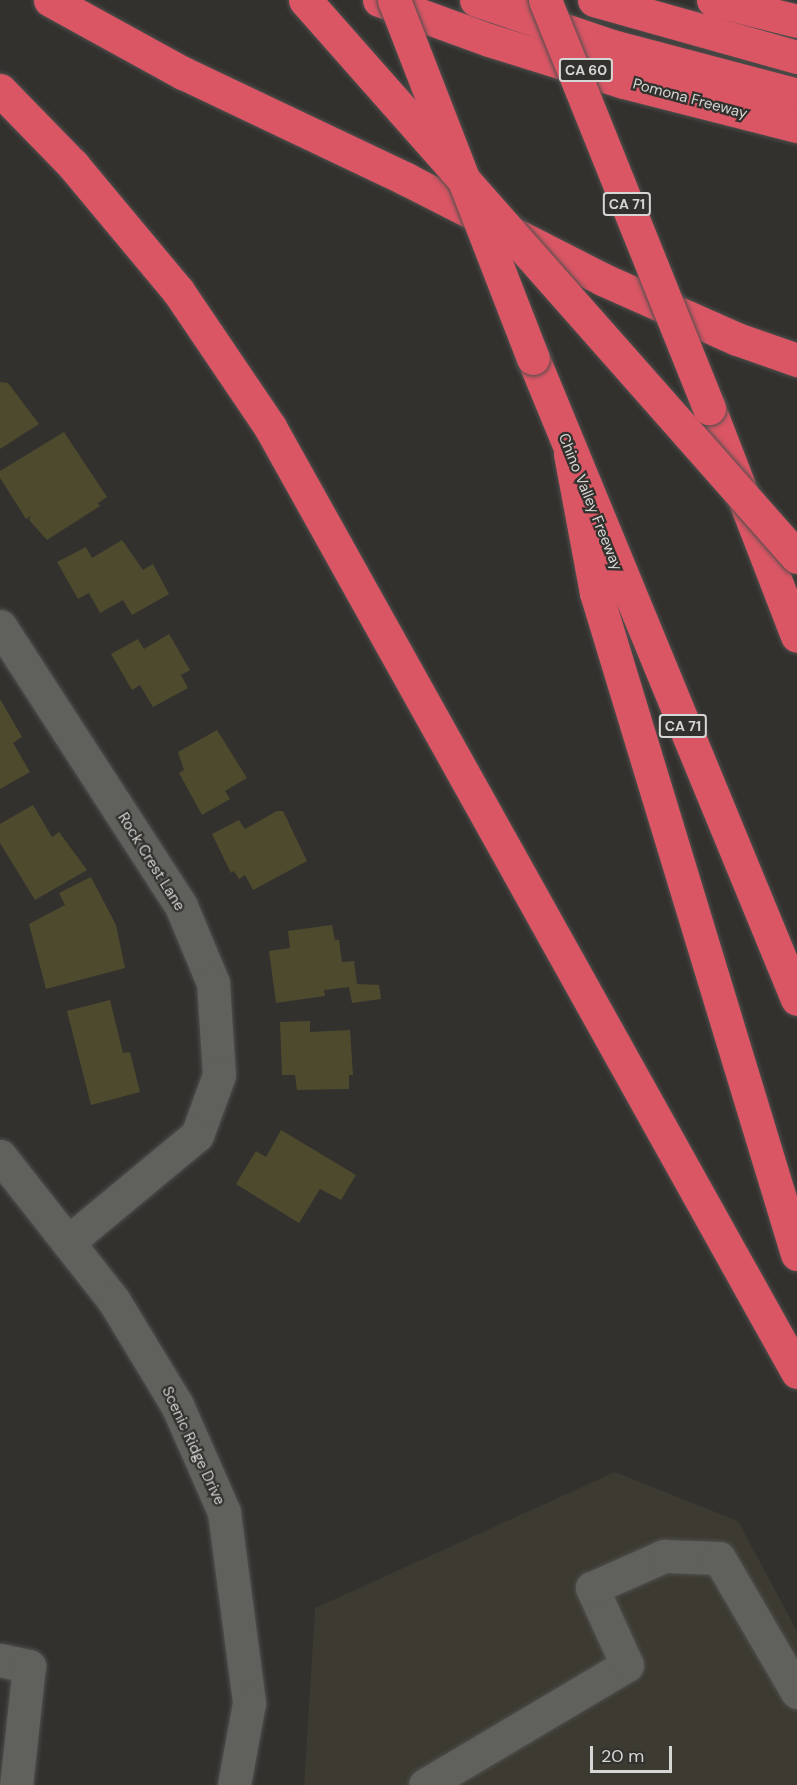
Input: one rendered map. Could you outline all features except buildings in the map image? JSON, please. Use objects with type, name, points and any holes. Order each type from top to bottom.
[{"type":"highway","points":[[50,0],[183,73],[406,179],[602,279],[737,339],[797,360]]},
{"type":"highway","points":[[305,0],[797,557]]},
{"type":"highway","name":"Pomona Freeway","points":[[379,0],[489,40],[624,82],[797,126]]},
{"type":"highway","name":"Chino Valley Freeway","points":[[394,0],[570,454],[797,999]]},
{"type":"highway","points":[[476,0],[612,46],[797,95]]},
{"type":"highway","name":"CA 71","points":[[545,0],[709,408],[797,636]]},
{"type":"highway","points":[[594,0],[797,57]]},
{"type":"highway","points":[[713,0],[797,21]]},
{"type":"highway","points":[[0,90],[73,165],[178,291],[270,427],[797,1372]]},
{"type":"highway","points":[[570,454],[596,593],[797,1254]]},
{"type":"street","name":"Rock Crest Lane","points":[[0,626],[181,906],[213,982],[219,1075],[197,1135],[68,1242]]},
{"type":"street","name":"Scenic Ridge Drive","points":[[0,1155],[114,1301],[177,1405],[224,1512],[249,1703],[234,1785]]},
{"type":"street","points":[[425,1785],[627,1665],[592,1588],[664,1556],[719,1558],[797,1692]]},
{"type":"street","points":[[0,1660],[29,1666],[16,1785]]},
{"type":"shaded area","points":[[615,1472],[738,1521],[797,1631],[797,1785],[304,1785],[315,1608]]}]
